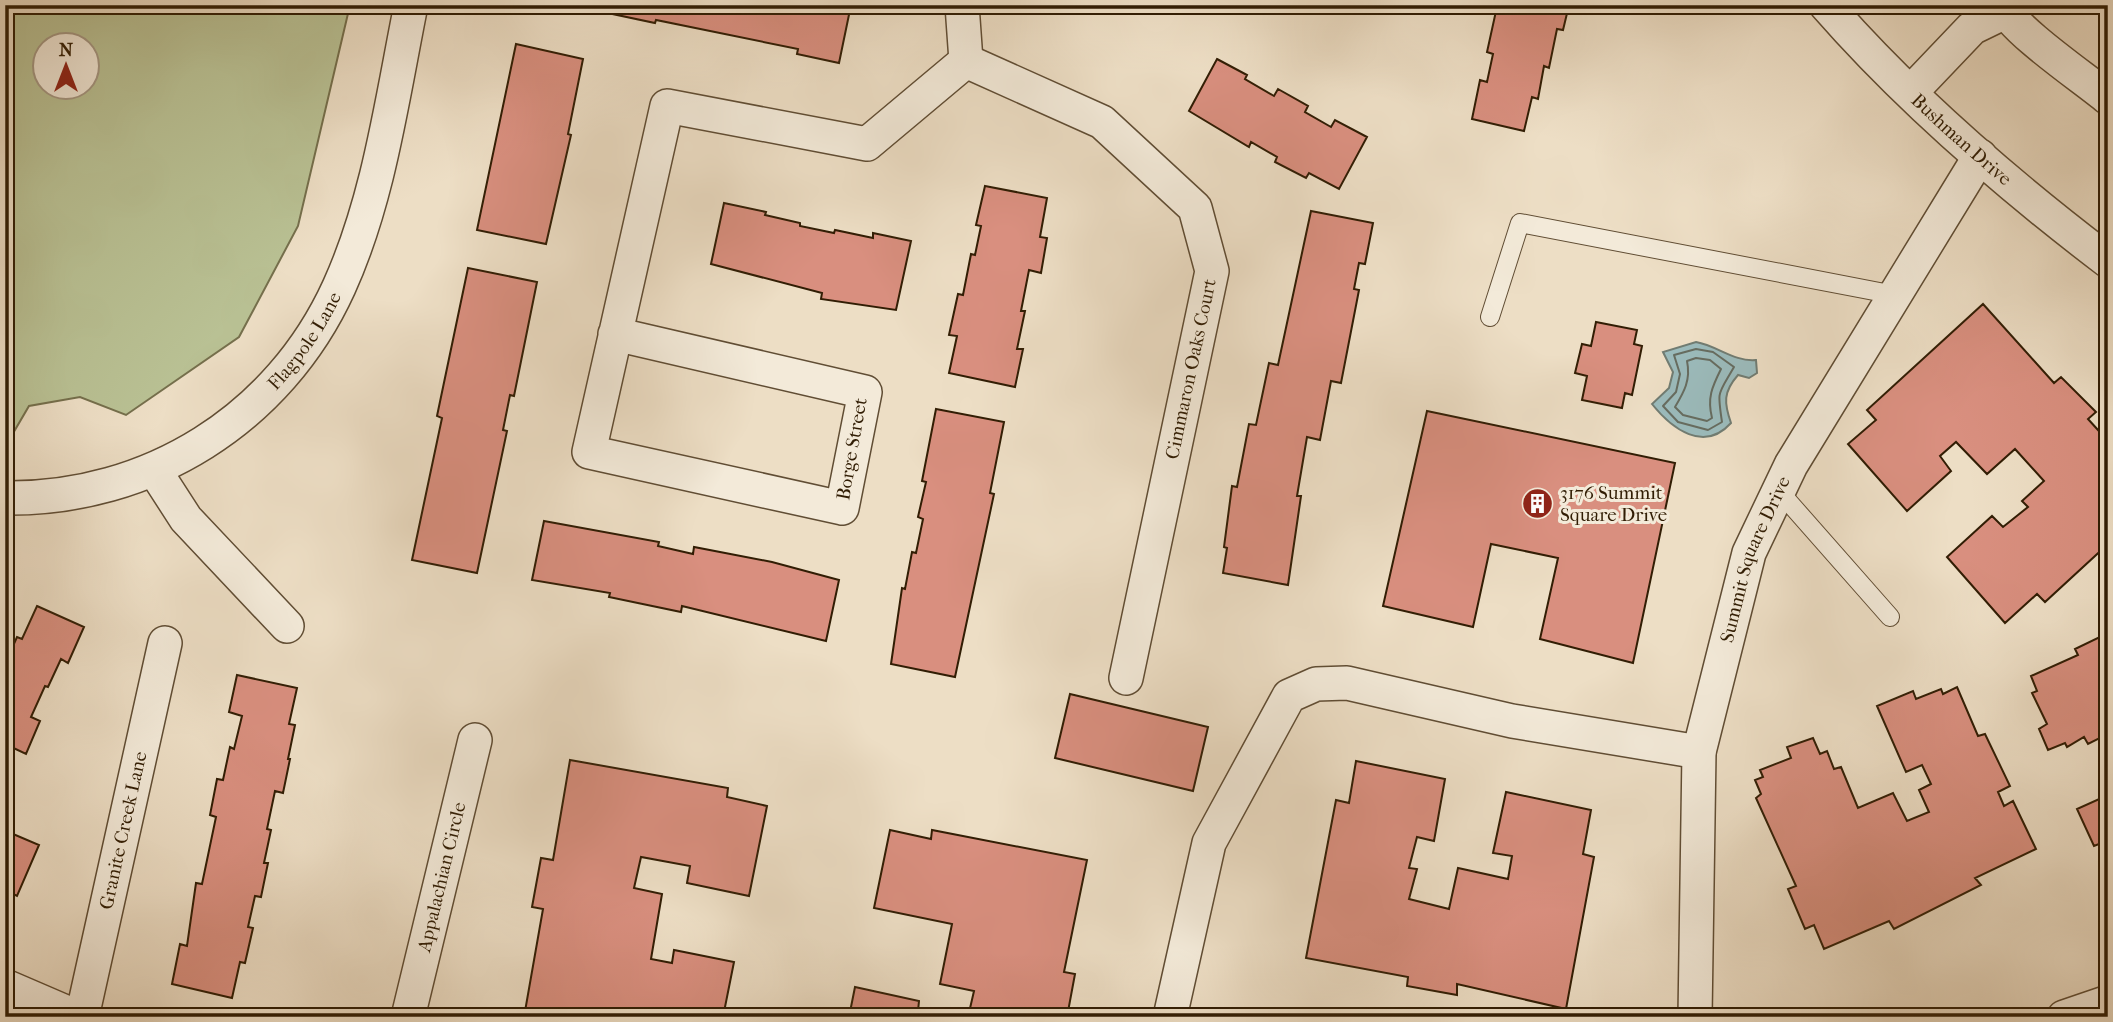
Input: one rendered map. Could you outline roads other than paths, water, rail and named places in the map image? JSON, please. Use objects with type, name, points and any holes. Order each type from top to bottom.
[{"type":"street","name":"Flagpole Lane","points":[[5,498],[73,493],[155,471],[220,432],[264,396],[306,346],[339,288],[362,223],[379,163],[411,5]]},
{"type":"street","points":[[962,5],[965,61]]},
{"type":"street","name":"Bushman Drive","points":[[1826,5],[1911,92],[1980,156],[2108,261]]},
{"type":"street","points":[[1911,92],[1972,28],[2004,9],[2108,98]]},
{"type":"street","name":"Borge Street","points":[[615,334],[865,391],[842,508],[589,452],[615,334],[667,106],[867,144],[965,61]]},
{"type":"street","name":"Cimmaron Oaks Court","points":[[965,61],[1102,122],[1195,208],[1212,271],[1126,678]]},
{"type":"street","name":"Summit Square Drive","points":[[1695,1017],[1699,752],[1749,553],[1791,465],[1980,156]]},
{"type":"street","points":[[155,471],[186,519],[287,626]]},
{"type":"street","name":"Granite Creek Lane","points":[[82,1017],[165,643]]},
{"type":"street","points":[[1170,1017],[1209,843],[1289,696],[1316,684],[1347,682],[1512,721],[1699,752]]},
{"type":"street","name":"Appalachian Circle","points":[[408,1017],[475,740]]},
{"type":"street","points":[[5,986],[77,1017]]},
{"type":"street","points":[[2064,1017],[2108,1002]]},
{"type":"lane","points":[[1490,317],[1520,223],[1895,295]]},
{"type":"lane","points":[[1779,491],[1889,617]]},
{"type":"water","points":[[1696,342],[1740,359],[1756,360],[1757,373],[1749,378],[1738,375],[1727,392],[1726,404],[1731,423],[1721,432],[1699,437],[1669,422],[1652,404],[1669,388],[1673,372],[1663,352]]},
{"type":"place","name":"3176 Summit Square Drive","points":[[1537,504]]}]
